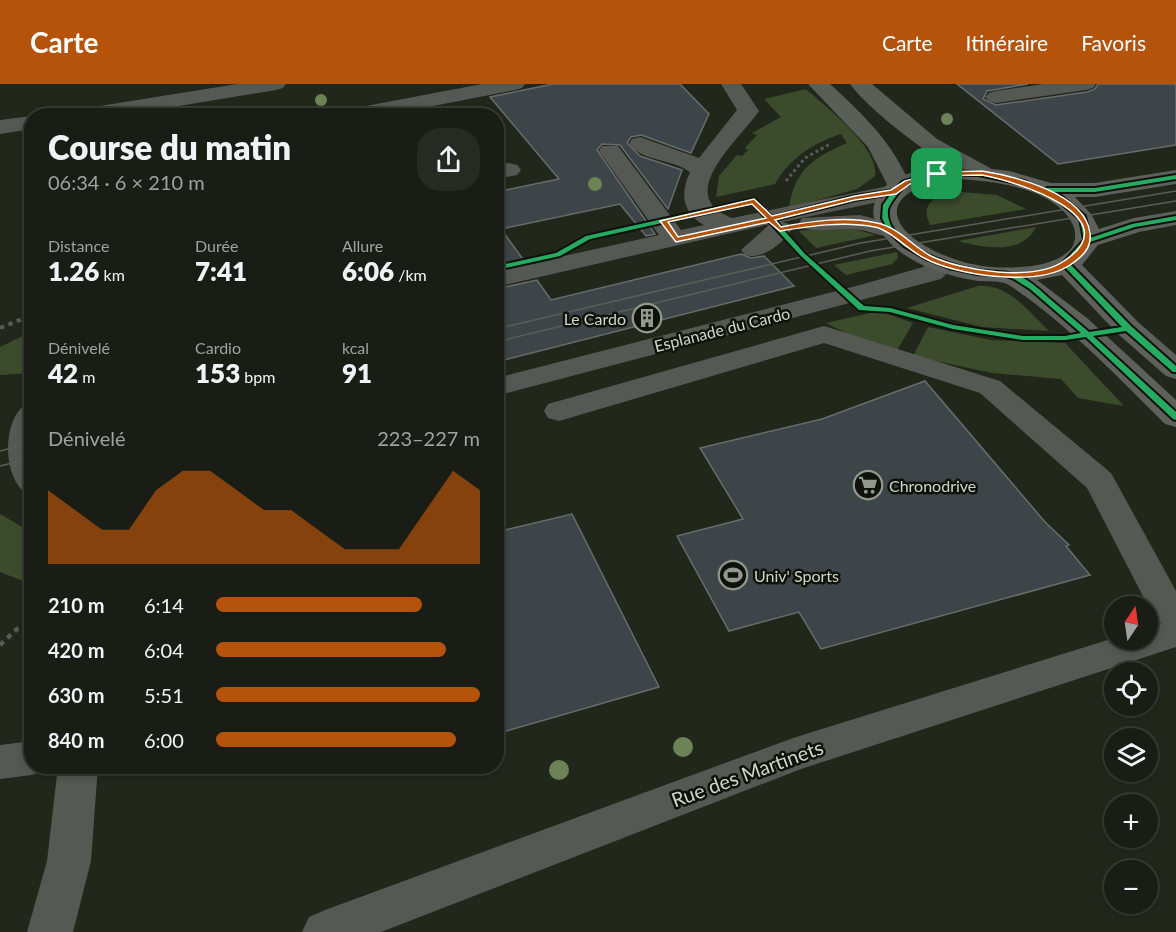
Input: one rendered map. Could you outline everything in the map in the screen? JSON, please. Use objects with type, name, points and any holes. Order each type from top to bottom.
[{"type":"highway","points":[[818,84],[880,146],[890,160],[896,189]]},
{"type":"highway","points":[[860,84],[929,144],[982,173]]},
{"type":"main road","points":[[1088,241],[1086,224],[1065,201],[1025,182],[982,173],[937,174],[896,189],[884,210],[890,230],[907,245],[934,260],[988,274],[1011,275],[1032,274],[1066,264],[1077,258],[1088,241],[1134,225],[1176,218]]},
{"type":"main road","points":[[1044,190],[1095,190],[1176,177]]},
{"type":"main road","points":[[1066,264],[1128,328],[1176,370]]},
{"type":"main road","points":[[1011,275],[1034,290],[1089,335],[1176,417]]},
{"type":"street","points":[[125,108],[276,84]]},
{"type":"street","points":[[388,108],[515,84]]},
{"type":"street","points":[[731,84],[748,111],[700,169],[694,192],[702,213],[712,223],[733,227]]},
{"type":"street","points":[[996,97],[1086,84]]},
{"type":"street","points":[[0,127],[24,123]]},
{"type":"street","points":[[640,144],[651,151],[692,161],[700,169]]},
{"type":"street","points":[[610,151],[676,240]]},
{"type":"street","points":[[504,292],[768,216],[896,189]]},
{"type":"street","points":[[754,250],[768,216]]},
{"type":"street","points":[[504,277],[733,227],[768,216],[868,223],[890,230]]},
{"type":"street","points":[[504,376],[784,306],[934,260]]},
{"type":"street","name":"Esplanade du Cardo","points":[[504,385],[932,273],[934,260]]},
{"type":"street","points":[[798,287],[839,289]]},
{"type":"street","points":[[560,411],[824,334],[990,387],[1100,481],[1165,604],[1176,617]]},
{"type":"street","points":[[20,409],[11,448],[13,463],[24,479]]},
{"type":"street","name":"Rue des Martinets","points":[[325,932],[793,755],[1176,633]]},
{"type":"street","points":[[0,762],[24,759]]},
{"type":"street","points":[[50,932],[69,861],[77,774]]},
{"type":"path","points":[[768,216],[788,177],[796,167],[817,149],[834,142]]},
{"type":"path","points":[[0,328],[24,318]]},
{"type":"path","points":[[0,339],[24,328]]},
{"type":"path","points":[[0,645],[17,629],[24,626]]},
{"type":"green space","points":[[806,89],[861,141],[874,165],[875,176],[857,189],[789,208],[796,184],[808,166],[847,143],[841,134],[821,142],[795,159],[775,184],[716,197],[719,176],[737,155],[742,156],[748,150],[745,148],[757,135],[752,133],[781,117],[764,99]]},
{"type":"green space","points":[[961,192],[997,195],[1026,209],[930,225],[927,216],[929,204],[939,197]]},
{"type":"green space","points":[[843,226],[876,235],[816,248],[799,231]]},
{"type":"green space","points":[[1036,227],[1030,236],[1012,246],[978,246],[958,241]]},
{"type":"green space","points":[[897,252],[898,258],[892,264],[846,275],[834,265]]},
{"type":"green space","points":[[978,286],[989,286],[1008,294],[1049,331],[982,327],[907,308]]},
{"type":"green space","points":[[879,311],[913,323],[896,352],[854,337],[826,323]]},
{"type":"green space","points":[[928,327],[991,340],[1065,343],[1124,406],[1078,398],[1061,379],[992,373],[913,356]]},
{"type":"green space","points":[[24,335],[24,373],[0,375],[0,347]]},
{"type":"green space","points":[[0,514],[24,528],[24,581],[0,572]]},
{"type":"building","points":[[553,84],[680,84],[709,114],[691,153],[641,135],[631,137],[627,143],[640,156],[682,170],[668,209],[620,145],[602,144],[597,150],[655,234],[646,236],[620,204],[504,228],[504,190],[559,179],[504,114],[504,108],[499,108],[490,97]]},
{"type":"building","points":[[957,84],[1028,84],[987,91],[983,99],[996,105],[1087,92],[1095,89],[1098,84],[1176,84],[1176,145],[1058,164]]},
{"type":"building","points":[[504,233],[525,262],[504,267]]},
{"type":"building","points":[[741,254],[751,258],[764,256],[794,286],[504,360],[504,287],[537,280],[551,300]]},
{"type":"building","name":"Chronodrive","points":[[925,381],[1045,522],[1069,545],[1066,546],[1090,575],[821,649],[799,612],[729,631],[677,536],[743,519],[700,448],[822,419]]},
{"type":"building","points":[[572,514],[659,687],[504,732],[504,530]]},
{"type":"tram line","points":[[504,327],[861,243],[1176,191]]},
{"type":"tram line","points":[[504,340],[870,251],[1176,201]]},
{"type":"tram line","points":[[0,451],[24,445]]},
{"type":"tram line","points":[[0,466],[24,460]]},
{"type":"cycle path","points":[[1176,370],[1128,328],[1066,264],[1088,241],[1083,218],[1058,198],[1021,182],[979,173],[937,173],[904,183],[886,205],[885,218],[889,227],[907,245],[928,258],[952,267],[989,274],[1008,274],[1022,280],[1084,331],[1176,417]]},
{"type":"cycle path","points":[[1047,190],[1095,190],[1176,177]]},
{"type":"cycle path","points":[[771,219],[855,198],[893,192]]},
{"type":"cycle path","points":[[504,266],[558,255],[588,237],[754,201],[803,255],[862,308],[890,310],[953,327],[1023,338],[1065,338],[1128,328]]},
{"type":"cycle path","points":[[1087,241],[1134,225],[1176,218]]},
{"type":"place","name":"Le Cardo","points":[[647,318]]},
{"type":"place","name":"Chronodrive","points":[[868,485]]},
{"type":"place","name":"Univ' Sports","points":[[733,575]]},
{"type":"route","points":[[937,174],[908,182],[893,192],[855,198],[771,219],[676,240],[670,234],[664,221],[754,201],[771,219],[780,229],[820,222],[860,222],[876,225],[890,230],[907,245],[930,258],[944,264],[988,274],[1032,274],[1050,270],[1077,258],[1088,241],[1086,224],[1080,216],[1065,201],[1044,190],[1025,182],[982,173],[937,174]]}]
